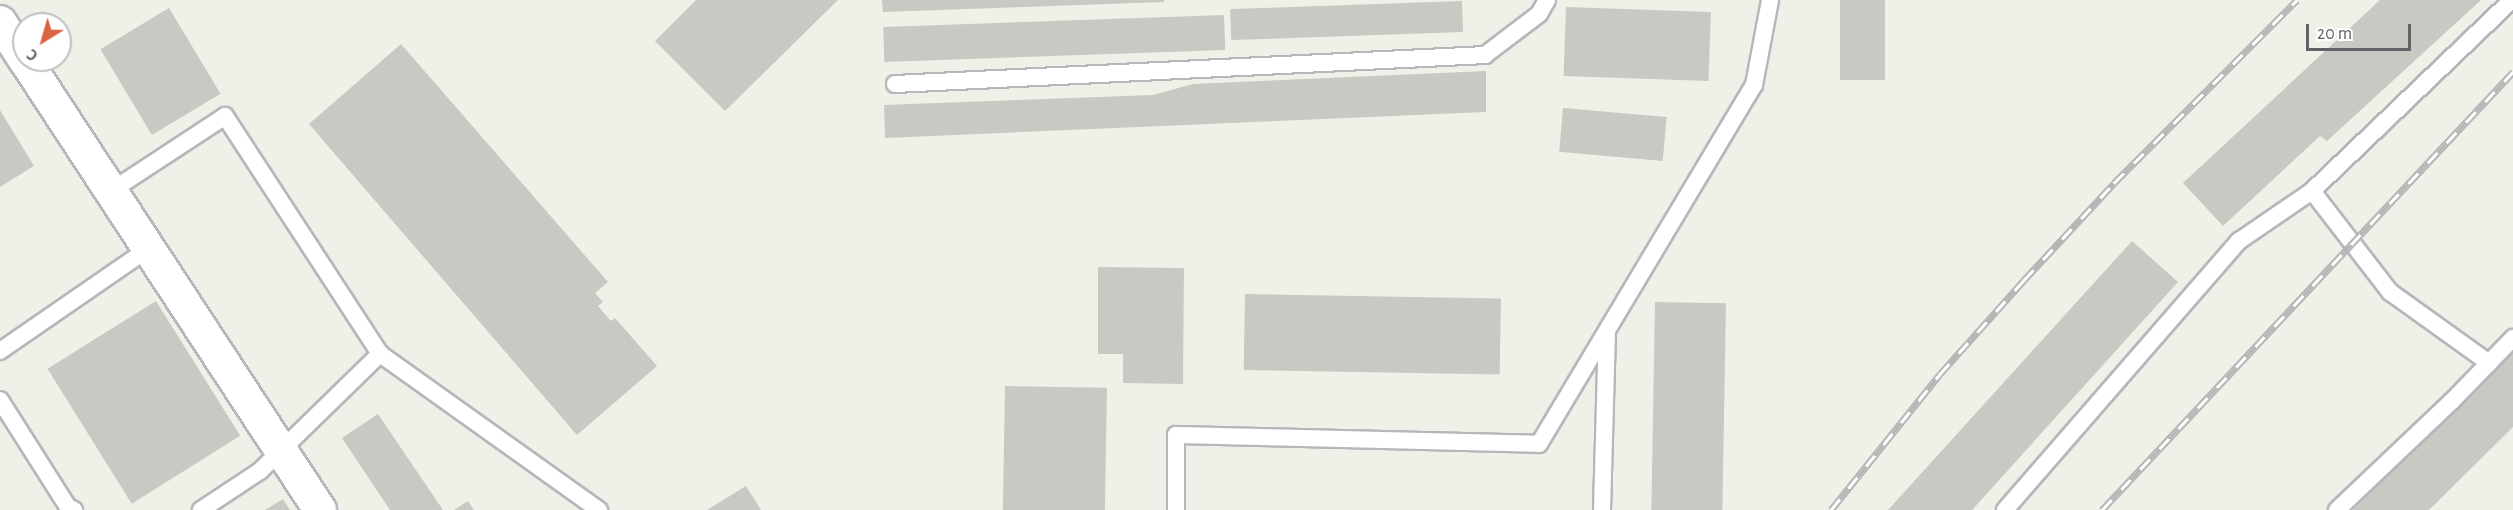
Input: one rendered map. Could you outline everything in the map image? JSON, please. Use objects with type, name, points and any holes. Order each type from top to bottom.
[{"type":"street","points":[[29,72],[111,191],[320,510]]},
{"type":"lane","points":[[895,84],[1485,55],[1539,14],[1547,0]]},
{"type":"lane","points":[[1176,510],[1176,435],[1539,444],[1754,85],[1770,0]]},
{"type":"lane","points":[[2005,510],[2239,241],[2312,191],[2512,0]]},
{"type":"lane","points":[[111,191],[225,116],[380,354],[599,510]]},
{"type":"lane","points":[[2312,191],[2390,292],[2489,363]]},
{"type":"lane","points":[[0,351],[148,249]]},
{"type":"lane","points":[[1602,510],[1607,330]]},
{"type":"lane","points":[[2337,510],[2513,338]]},
{"type":"lane","points":[[201,510],[260,471],[380,354]]},
{"type":"lane","points":[[0,400],[68,507],[74,510]]},
{"type":"building","points":[[696,0],[838,0],[725,111],[655,41]]},
{"type":"building","points":[[882,0],[1164,0],[1164,2],[883,12]]},
{"type":"building","points":[[1840,0],[1885,0],[1885,80],[1840,80]]},
{"type":"building","points":[[2380,0],[2481,0],[2327,141],[2320,136],[2223,226],[2183,183]]},
{"type":"building","points":[[1462,1],[1463,32],[1231,40],[1230,9]]},
{"type":"building","points":[[1566,7],[1711,12],[1709,81],[1564,76]]},
{"type":"building","points":[[169,8],[221,94],[152,135],[100,49]]},
{"type":"building","points":[[1224,15],[1225,50],[884,62],[883,27]]},
{"type":"building","points":[[401,44],[608,282],[595,293],[603,302],[598,306],[611,321],[615,318],[657,366],[577,435],[309,124]]},
{"type":"building","points":[[1486,71],[1486,112],[885,138],[884,105],[1153,95],[1193,84]]},
{"type":"building","points":[[1563,108],[1667,117],[1663,161],[1559,152]]},
{"type":"building","points":[[0,110],[34,166],[0,187]]},
{"type":"building","points":[[2132,241],[2178,282],[1972,510],[1888,510]]},
{"type":"building","points":[[1098,267],[1184,268],[1183,384],[1123,383],[1123,354],[1098,354]]},
{"type":"building","points":[[1245,294],[1501,298],[1500,374],[1244,370]]},
{"type":"building","points":[[156,301],[240,436],[132,504],[47,369]]},
{"type":"building","points":[[1655,302],[1726,303],[1722,510],[1651,510]]},
{"type":"building","points":[[2513,352],[2513,427],[2429,510],[2353,510]]},
{"type":"building","points":[[1005,386],[1107,388],[1105,510],[1003,510]]},
{"type":"building","points":[[378,414],[443,510],[390,510],[342,438]]},
{"type":"building","points":[[746,486],[761,510],[707,510]]},
{"type":"building","points":[[283,499],[290,510],[265,510]]},
{"type":"building","points":[[468,501],[474,510],[454,510]]},
{"type":"railway","points":[[1831,510],[1940,374],[2024,280],[2114,183],[2297,0]]},
{"type":"railway","points":[[2102,510],[2513,72]]}]
